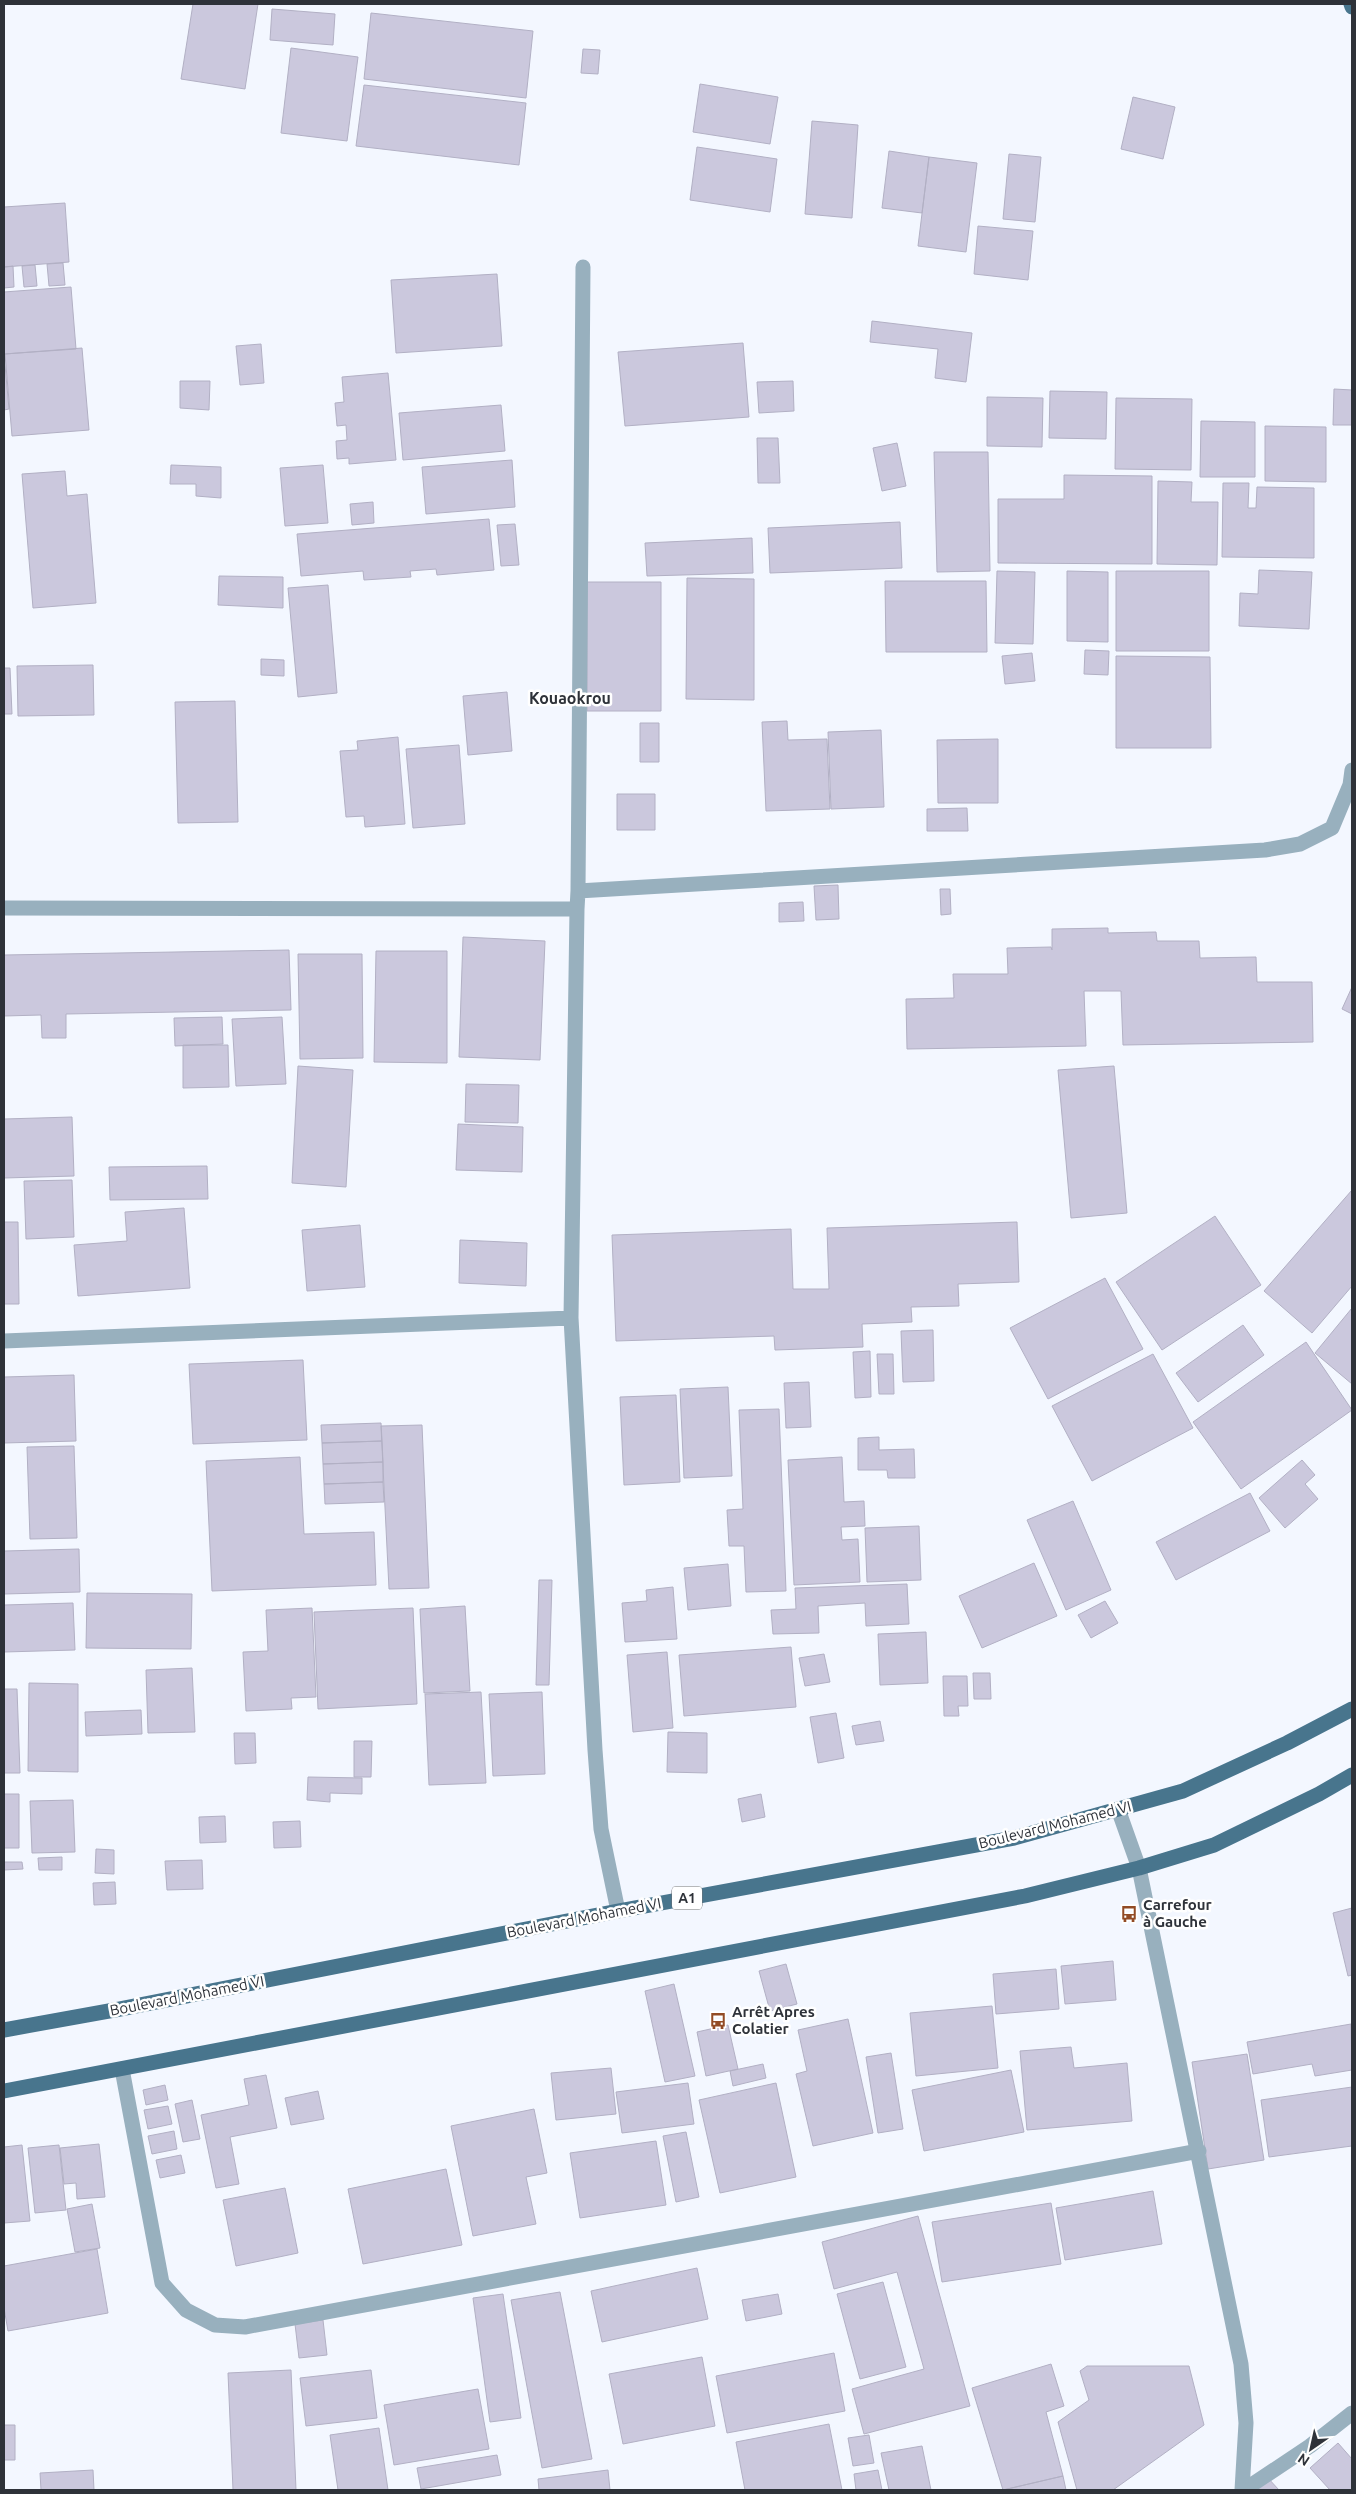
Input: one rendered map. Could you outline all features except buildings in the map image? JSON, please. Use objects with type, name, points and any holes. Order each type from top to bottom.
[{"type":"main road","name":"Boulevard Mohamed VI","points":[[4,2030],[120,2010],[618,1911],[1014,1838],[1183,1791],[1287,1743],[1352,1709]]},
{"type":"main road","points":[[4,2091],[1025,1896],[1140,1868],[1214,1845],[1320,1794],[1352,1775]]},
{"type":"street","points":[[583,267],[578,891],[571,1318],[596,1770],[601,1829],[618,1911]]},
{"type":"street","points":[[578,891],[1265,850],[1300,844],[1332,828],[1350,785],[1352,770]]},
{"type":"street","points":[[4,908],[577,909]]},
{"type":"street","points":[[4,1342],[571,1318]]},
{"type":"street","points":[[1118,1809],[1140,1868],[1241,2364],[1246,2423],[1243,2490]]},
{"type":"street","points":[[122,2069],[162,2283],[186,2310],[215,2326],[245,2327],[1198,2151]]},
{"type":"street","points":[[1243,2490],[1310,2446],[1352,2413]]},
{"type":"place","name":"Carrefour à Gauche","points":[[1129,1914]]},
{"type":"place","name":"Arrêt Apres Colatier","points":[[718,2021]]},
{"type":"district","name":"Kouaokrou","points":[[570,698]]}]
